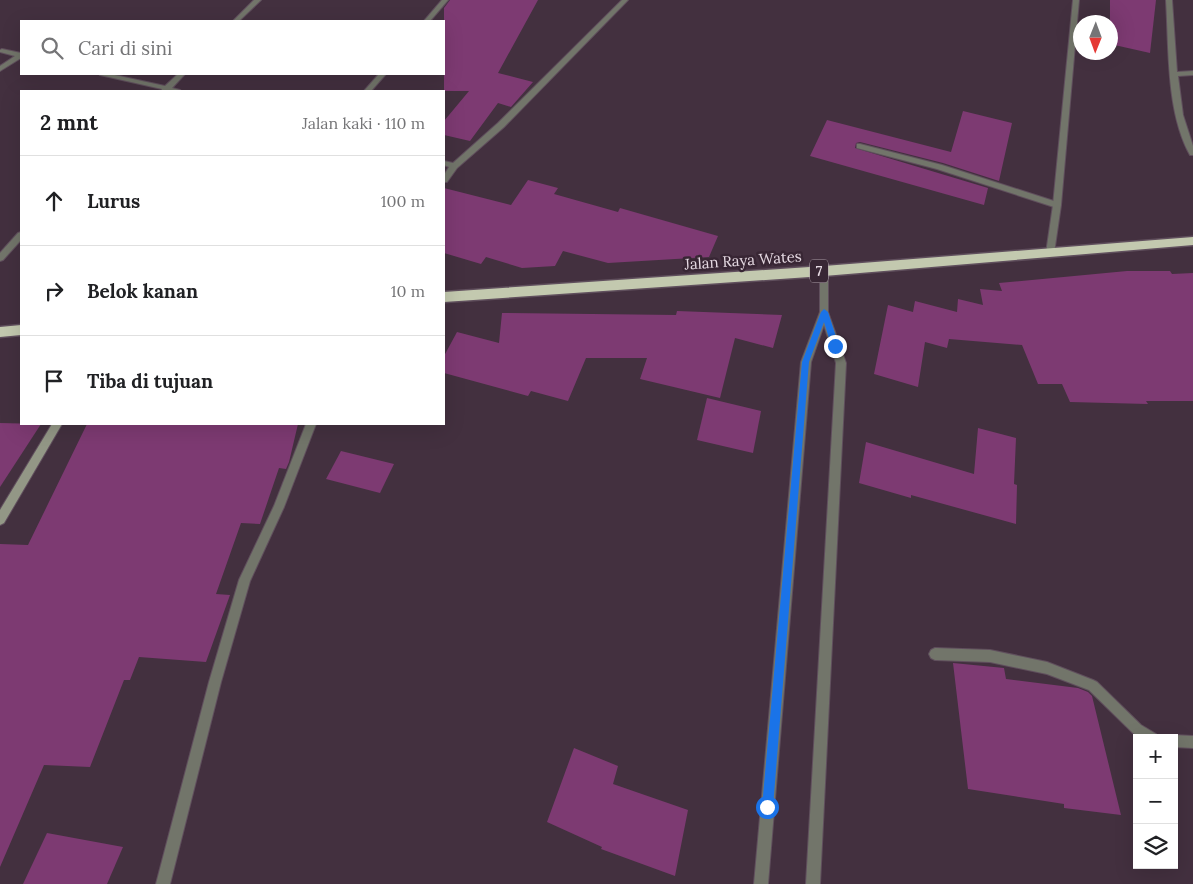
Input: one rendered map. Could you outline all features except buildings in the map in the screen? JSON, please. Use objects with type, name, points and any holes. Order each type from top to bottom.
[{"type":"highway","name":"Jalan Raya Wates","points":[[445,297],[824,271],[1193,241]]},
{"type":"highway","points":[[0,332],[20,330]]},
{"type":"street","points":[[237,20],[258,0]]},
{"type":"street","points":[[428,20],[445,0]]},
{"type":"street","points":[[445,179],[454,166],[501,125],[625,0]]},
{"type":"street","points":[[1050,253],[1057,205],[1076,0]]},
{"type":"street","points":[[1169,0],[1178,112],[1186,142],[1193,153]]},
{"type":"street","points":[[2,51],[20,55]]},
{"type":"street","points":[[0,69],[20,56]]},
{"type":"street","points":[[1174,74],[1193,74]]},
{"type":"street","points":[[106,75],[165,90],[181,75]]},
{"type":"street","points":[[368,90],[382,75]]},
{"type":"street","points":[[860,146],[939,167],[1057,205]]},
{"type":"street","points":[[445,163],[454,166]]},
{"type":"street","points":[[0,258],[20,236]]},
{"type":"street","points":[[813,884],[841,363],[824,312],[824,271]]},
{"type":"street","points":[[760,884],[806,362],[824,312]]},
{"type":"street","points":[[0,520],[56,425]]},
{"type":"street","points":[[163,884],[215,682],[245,580],[279,507],[311,425]]},
{"type":"street","points":[[935,654],[990,656],[1046,668],[1065,675],[1093,686],[1137,729],[1145,734]]},
{"type":"street","points":[[1178,741],[1193,742]]},
{"type":"route","points":[[767,807],[806,362],[824,312],[835,346]]}]
